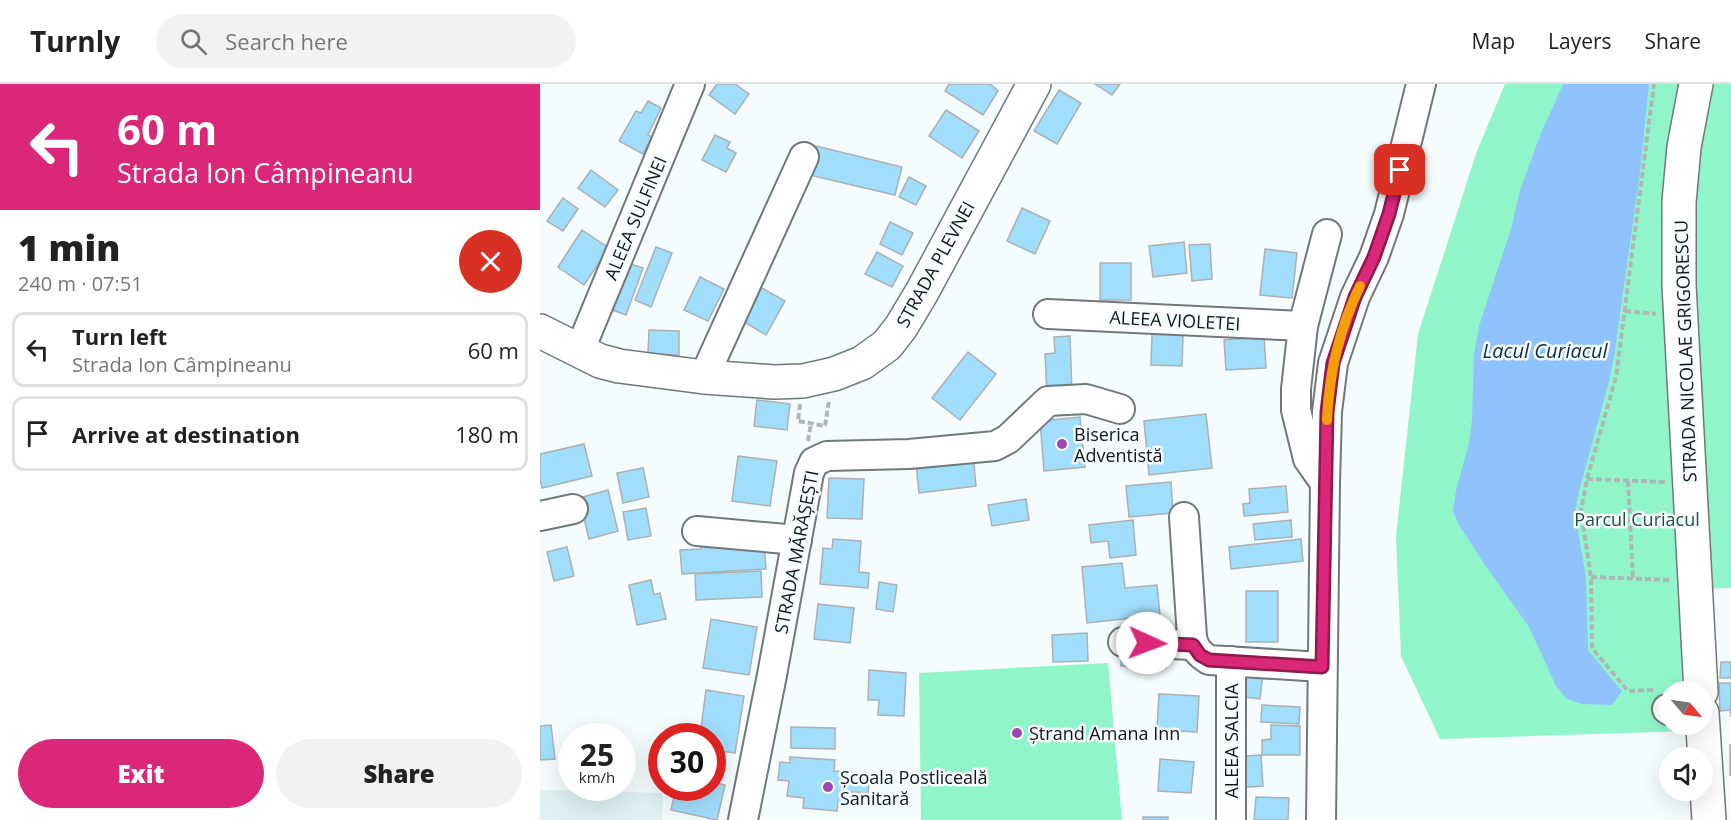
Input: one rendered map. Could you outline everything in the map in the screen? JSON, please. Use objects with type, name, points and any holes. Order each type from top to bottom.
[{"type":"main road","name":"STRADA PLEVNEI","points":[[540,331],[579,352],[619,366],[704,377],[774,382],[803,381],[834,374],[862,363],[887,345],[901,327],[1034,84]]},
{"type":"main road","name":"STRADA NICOLAE GRIGORESCU","points":[[1696,84],[1684,147],[1679,202],[1679,285],[1700,681]]},
{"type":"main road","points":[[1686,735],[1709,820]]},
{"type":"street","name":"ALEEA SULFINEI","points":[[579,352],[690,84]]},
{"type":"street","points":[[1321,820],[1325,483],[1327,412],[1333,363],[1355,297],[1374,257],[1389,214],[1421,84]]},
{"type":"street","points":[[704,377],[804,157]]},
{"type":"street","points":[[1325,483],[1308,459],[1296,410],[1296,389],[1303,326],[1328,234]]},
{"type":"street","name":"ALEEA VIOLETEI","points":[[1048,314],[1303,326]]},
{"type":"street","name":"STRADA MĂRĂȘEȘTI","points":[[742,820],[809,473],[814,462],[821,458],[966,450],[994,446],[1008,439],[1048,401],[1086,399],[1120,409]]},
{"type":"street","points":[[540,516],[573,509]]},
{"type":"street","points":[[1123,642],[1193,645],[1184,517]]},
{"type":"street","points":[[697,531],[797,540]]},
{"type":"street","name":"ALEEA SALCIA","points":[[1193,645],[1200,655],[1209,660],[1322,667]]},
{"type":"street","name":"ALEEA SALCIA","points":[[1231,661],[1231,820]]},
{"type":"path","points":[[1654,84],[1616,377],[1587,479],[1581,511],[1591,578],[1592,648],[1628,691],[1659,705]]},
{"type":"path","points":[[798,421],[825,426],[830,395]]},
{"type":"path","points":[[1587,479],[1690,482]]},
{"type":"path","points":[[1628,480],[1633,579]]},
{"type":"path","points":[[1591,578],[1695,581]]},
{"type":"shaded area","points":[[558,790],[558,801],[636,801],[636,792],[648,793],[648,801],[663,801],[662,820],[540,820],[540,791]]},
{"type":"green space","name":"Parcul Curiacul","points":[[1505,84],[1731,84],[1731,588],[1695,589],[1687,681],[1659,681],[1659,732],[1440,739],[1401,656],[1396,536],[1418,334],[1477,151]]},
{"type":"green space","points":[[1108,663],[1122,820],[921,820],[919,673]]},
{"type":"water","name":"Lacul Curiacul","points":[[1563,84],[1649,84],[1640,173],[1614,357],[1575,513],[1586,578],[1588,650],[1622,691],[1612,705],[1582,704],[1567,699],[1556,686],[1529,627],[1485,565],[1459,525],[1453,511],[1456,490],[1469,443],[1474,354],[1479,326],[1511,229],[1520,190],[1541,133]]},
{"type":"building","points":[[717,84],[735,84],[749,94],[735,114],[709,95]]},
{"type":"building","points":[[949,84],[990,84],[998,91],[983,115],[945,91]]},
{"type":"building","points":[[1095,84],[1120,84],[1112,95]]},
{"type":"building","points":[[1059,90],[1081,103],[1057,144],[1034,131]]},
{"type":"building","points":[[648,101],[661,108],[648,135],[652,137],[643,154],[619,141],[636,111],[641,113]]},
{"type":"building","points":[[946,110],[979,131],[962,158],[929,136]]},
{"type":"building","points":[[715,135],[730,142],[727,148],[736,153],[726,172],[702,160]]},
{"type":"building","points":[[816,146],[902,167],[895,195],[809,175]]},
{"type":"building","points":[[591,170],[618,190],[605,207],[578,188]]},
{"type":"building","points":[[909,177],[926,186],[916,205],[899,197]]},
{"type":"building","points":[[563,198],[578,209],[563,231],[547,221]]},
{"type":"building","points":[[1022,208],[1050,221],[1035,254],[1007,241]]},
{"type":"building","points":[[890,222],[913,233],[902,255],[880,244]]},
{"type":"building","points":[[582,230],[609,248],[584,285],[558,267]]},
{"type":"building","points":[[1184,242],[1187,273],[1153,277],[1149,246]]},
{"type":"building","points":[[1210,244],[1212,279],[1192,281],[1189,245]]},
{"type":"building","points":[[656,247],[672,253],[651,307],[635,300]]},
{"type":"building","points":[[1265,249],[1297,253],[1292,298],[1260,295]]},
{"type":"building","points":[[877,252],[903,266],[892,287],[865,274]]},
{"type":"building","points":[[624,262],[643,268],[626,315],[607,308]]},
{"type":"building","points":[[1100,263],[1131,263],[1131,300],[1100,300]]},
{"type":"building","points":[[700,277],[724,289],[708,321],[684,310]]},
{"type":"building","points":[[760,287],[785,301],[766,335],[741,320]]},
{"type":"building","points":[[649,330],[679,331],[679,355],[648,354]]},
{"type":"building","points":[[1152,334],[1183,335],[1182,366],[1151,365]]},
{"type":"building","points":[[1070,336],[1072,393],[1047,394],[1045,354],[1055,353],[1054,337]]},
{"type":"building","points":[[1264,337],[1266,368],[1226,370],[1224,340]]},
{"type":"building","points":[[968,352],[996,374],[960,420],[932,398]]},
{"type":"building","points":[[757,400],[790,404],[787,430],[754,426]]},
{"type":"building","points":[[1206,414],[1212,468],[1149,475],[1144,421]]},
{"type":"building","name":"Biserica Adventistă","points":[[1080,417],[1085,467],[1044,471],[1040,421]]},
{"type":"building","points":[[584,444],[592,476],[542,488],[540,454]]},
{"type":"building","points":[[973,455],[976,486],[919,493],[916,463]]},
{"type":"building","points":[[738,456],[777,461],[770,506],[732,501]]},
{"type":"building","points":[[643,468],[649,497],[623,503],[617,473]]},
{"type":"building","points":[[829,478],[864,479],[862,519],[827,518]]},
{"type":"building","points":[[1171,482],[1173,513],[1129,517],[1126,486]]},
{"type":"building","points":[[1286,486],[1288,512],[1244,516],[1243,504],[1250,503],[1249,489]]},
{"type":"building","points":[[608,490],[618,531],[589,539],[579,498]]},
{"type":"building","points":[[1026,499],[1029,520],[992,526],[988,505]]},
{"type":"building","points":[[646,508],[651,536],[628,540],[623,512]]},
{"type":"building","points":[[1133,520],[1136,555],[1110,558],[1108,541],[1091,543],[1089,525]]},
{"type":"building","points":[[1291,520],[1292,537],[1255,540],[1253,524]]},
{"type":"building","points":[[833,539],[861,541],[859,572],[869,573],[868,588],[820,584],[823,548],[832,549]]},
{"type":"building","points":[[1301,539],[1303,561],[1231,569],[1229,547]]},
{"type":"building","points":[[701,540],[764,544],[766,569],[682,574],[680,550],[701,549]]},
{"type":"building","points":[[567,547],[574,576],[554,581],[547,552]]},
{"type":"building","points":[[1122,563],[1125,588],[1157,585],[1160,615],[1087,623],[1082,567]]},
{"type":"building","points":[[761,571],[762,597],[696,600],[695,574]]},
{"type":"building","points":[[651,580],[654,595],[660,593],[666,619],[637,625],[629,585]]},
{"type":"building","points":[[879,582],[897,585],[893,612],[876,609]]},
{"type":"building","points":[[1246,591],[1278,591],[1278,642],[1246,642]]},
{"type":"building","points":[[818,604],[854,608],[850,643],[814,639]]},
{"type":"building","points":[[711,619],[757,627],[749,675],[703,668]]},
{"type":"building","points":[[1087,633],[1088,661],[1053,662],[1052,635]]},
{"type":"building","points":[[1122,647],[1166,649],[1166,668],[1121,666]]},
{"type":"building","points":[[1721,662],[1731,662],[1731,678],[1720,678]]},
{"type":"building","points":[[869,670],[906,673],[904,716],[878,715],[879,700],[868,700]]},
{"type":"building","points":[[1240,671],[1263,674],[1260,699],[1236,696]]},
{"type":"building","points":[[1719,683],[1731,683],[1731,717],[1730,710],[1720,711]]},
{"type":"building","points":[[706,690],[744,696],[735,753],[726,752],[726,723],[702,723]]},
{"type":"building","points":[[1159,694],[1199,696],[1197,732],[1157,730]]},
{"type":"building","points":[[1262,705],[1300,707],[1299,724],[1261,722]]},
{"type":"building","points":[[551,725],[555,759],[540,760],[540,726]]},
{"type":"building","points":[[1271,725],[1300,726],[1300,755],[1262,755],[1262,740],[1271,739]]},
{"type":"building","points":[[791,727],[835,728],[835,749],[791,748]]},
{"type":"building","points":[[1731,745],[1731,775],[1730,775]]},
{"type":"building","points":[[1261,755],[1263,786],[1235,788],[1232,757]]},
{"type":"building","name":"Școala Postliceală Sanitară","points":[[790,757],[835,760],[834,771],[851,772],[850,780],[869,782],[868,793],[851,792],[850,803],[838,802],[837,811],[803,808],[804,798],[787,796],[789,781],[778,780],[780,762],[790,763]]},
{"type":"building","points":[[1160,759],[1194,762],[1191,793],[1158,791]]},
{"type":"building","points":[[1256,797],[1289,798],[1288,820],[1254,820]]},
{"type":"building","points":[[673,801],[721,801],[717,820],[671,810]]},
{"type":"building","points":[[1143,817],[1168,817],[1168,820],[1143,820]]},
{"type":"slow traffic","points":[[1327,420],[1333,363],[1341,334],[1360,286]]},
{"type":"place","name":"Biserica Adventistă","points":[[1062,444]]},
{"type":"place","name":"Ștrand Amana Inn","points":[[1017,733]]},
{"type":"place","name":"Școala Postliceală Sanitară","points":[[828,787]]},
{"type":"route","points":[[1147,643],[1193,645],[1200,655],[1209,660],[1322,667],[1327,412],[1333,363],[1341,334],[1374,257],[1389,214],[1400,170]]}]
